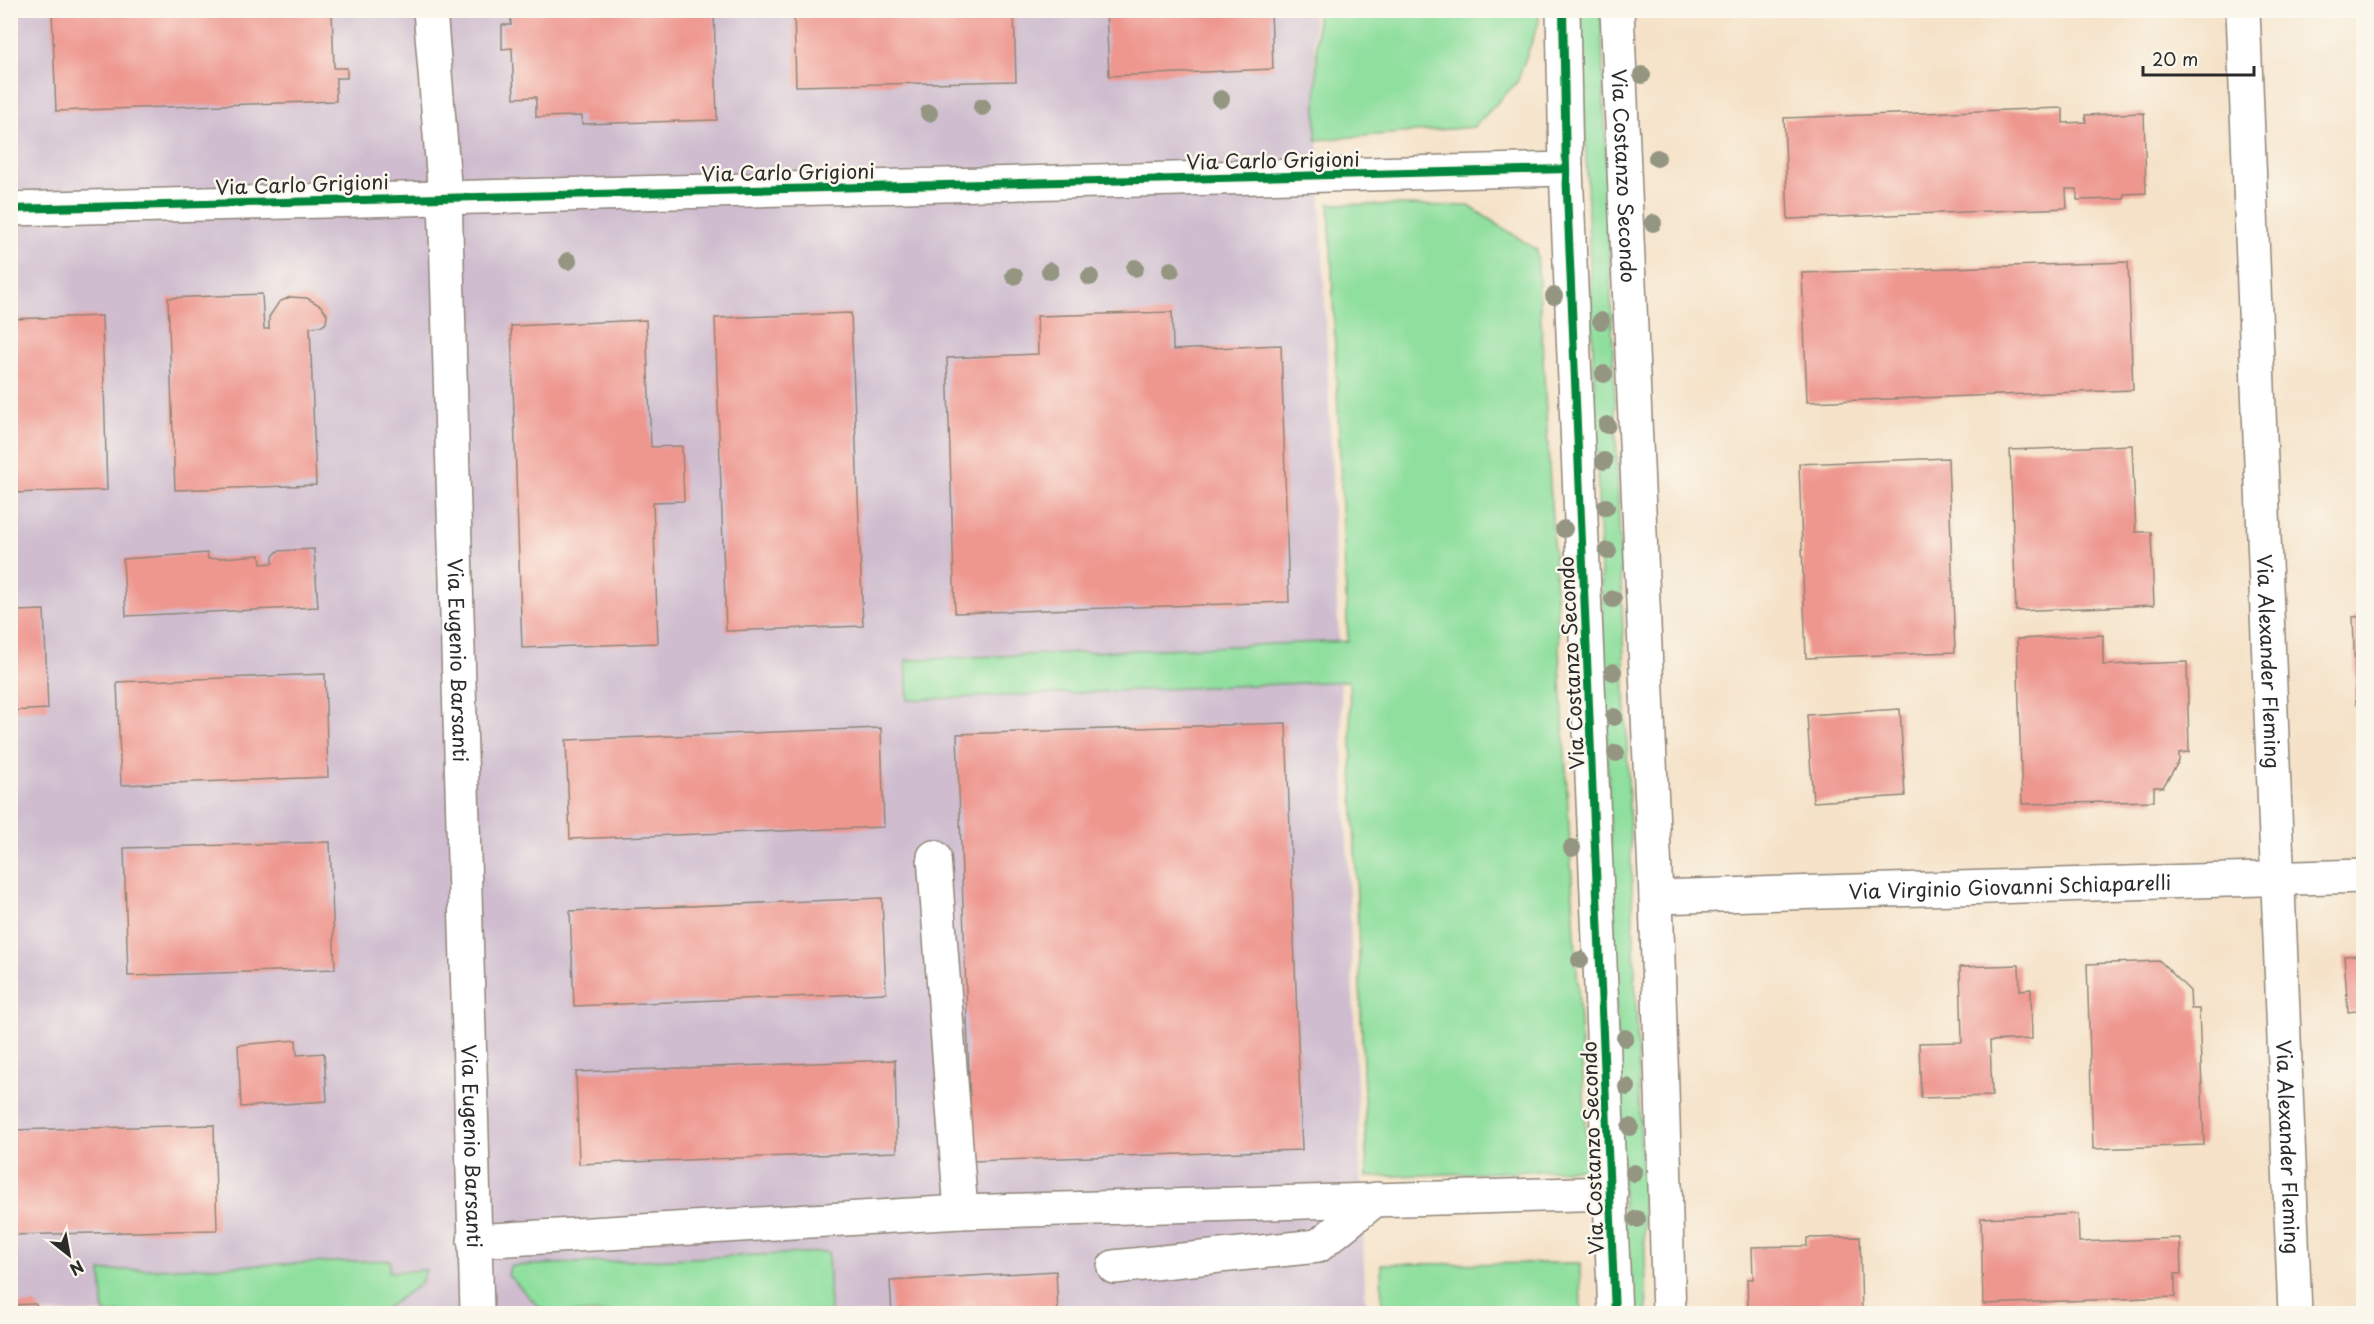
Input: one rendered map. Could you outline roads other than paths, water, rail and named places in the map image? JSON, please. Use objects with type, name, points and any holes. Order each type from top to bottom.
[{"type":"street","name":"Via Eugenio Barsanti","points":[[430,10],[446,196],[474,1241],[471,1313]]},
{"type":"street","name":"Via Costanzo Secondo","points":[[1563,10],[1566,169],[1615,1314]]},
{"type":"street","name":"Via Costanzo Secondo","points":[[1617,10],[1656,897],[1669,1314]]},
{"type":"street","name":"Via Alexander Fleming","points":[[2243,10],[2295,1314]]},
{"type":"street","name":"Via Carlo Grigioni","points":[[10,209],[1566,169]]},
{"type":"street","points":[[934,857],[962,1212]]},
{"type":"street","name":"Via Virginio Giovanni Schiaparelli","points":[[1656,897],[2364,876]]},
{"type":"street","points":[[474,1241],[962,1212],[1611,1193]]},
{"type":"street","points":[[1114,1267],[1318,1246],[1376,1199]]}]
